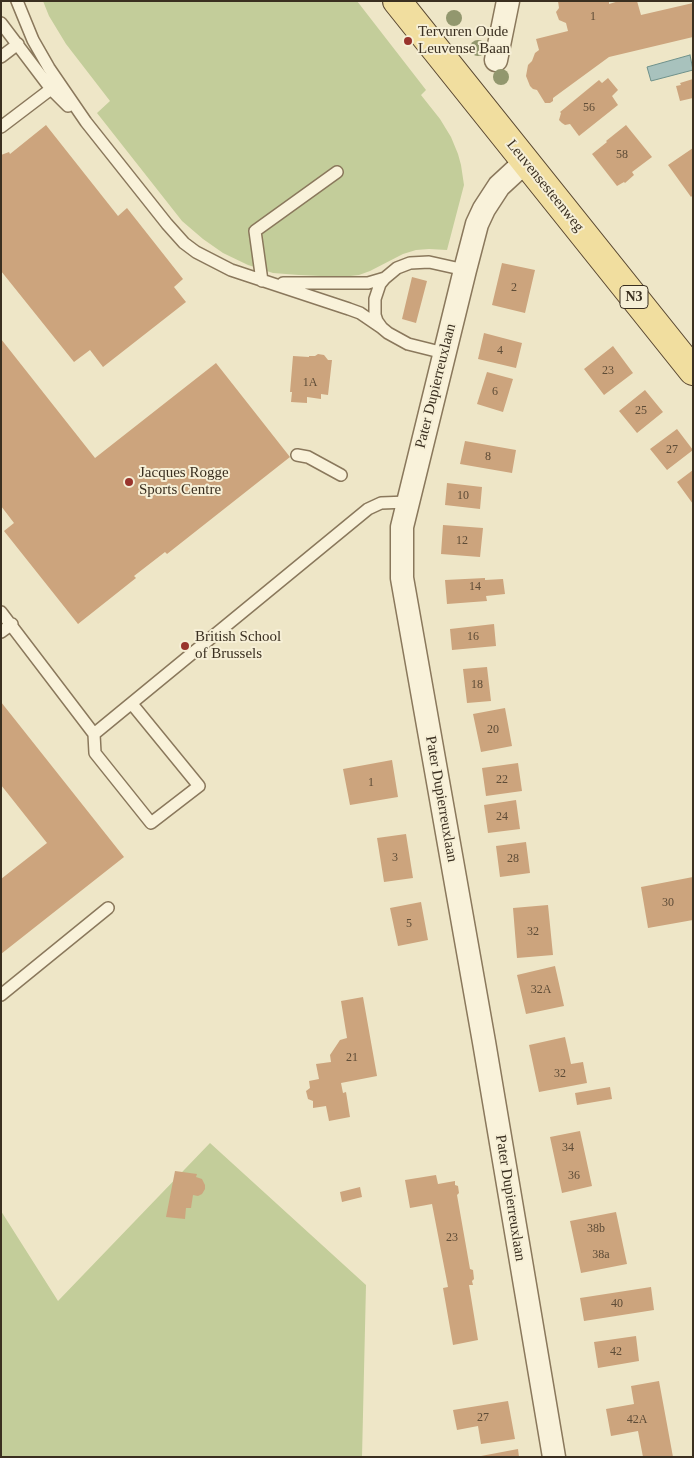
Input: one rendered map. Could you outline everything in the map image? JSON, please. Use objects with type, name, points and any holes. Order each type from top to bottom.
[{"type":"main road","name":"Leuvensesteenweg","points":[[397,1],[693,372]]},
{"type":"street","points":[[496,60],[508,1]]},
{"type":"street","name":"Pater Dupierreuxlaan","points":[[525,162],[498,186],[484,208],[477,224],[402,527],[402,578],[484,1042],[554,1457]]},
{"type":"lane","points":[[18,1],[33,40],[49,68],[86,122],[184,243],[211,261],[247,276],[360,313],[397,339],[408,344],[444,353]]},
{"type":"lane","points":[[1,23],[51,88],[86,122]]},
{"type":"lane","points":[[1,57],[18,44]]},
{"type":"lane","points":[[1,127],[51,88]]},
{"type":"lane","points":[[266,282],[255,231],[337,172]]},
{"type":"lane","points":[[382,328],[375,315],[375,299],[380,284],[397,268],[410,262],[429,262],[465,270]]},
{"type":"lane","points":[[266,282],[357,284],[386,278]]},
{"type":"lane","points":[[297,455],[308,457],[342,475]]},
{"type":"lane","points":[[94,734],[368,509],[381,503],[408,502]]},
{"type":"lane","points":[[1,612],[94,734],[96,753],[151,824],[199,786],[132,704]]},
{"type":"lane","points":[[1,632],[12,624]]},
{"type":"lane","points":[[1,995],[108,908]]},
{"type":"green space","points":[[43,1],[357,1],[426,90],[421,95],[440,119],[451,137],[458,154],[464,185],[447,250],[416,250],[403,254],[370,271],[359,275],[342,277],[273,273],[248,265],[223,253],[182,221],[97,113],[110,101],[66,44],[49,16]]},
{"type":"green space","points":[[210,1143],[366,1285],[362,1457],[1,1457],[1,1211],[58,1301]]},
{"type":"water","points":[[690,55],[693,70],[651,81],[647,67]]},
{"type":"building","points":[[558,1],[609,1],[609,4],[619,1],[637,1],[641,15],[693,3],[693,37],[609,57],[553,98],[553,101],[545,103],[537,90],[530,86],[526,76],[528,65],[539,50],[536,39],[568,31],[566,23],[559,20],[556,12],[559,8]]},
{"type":"building","points":[[608,78],[618,90],[612,96],[618,105],[579,136],[570,124],[565,125],[559,120],[560,112],[599,80],[602,83]]},
{"type":"building","points":[[693,79],[693,98],[680,101],[676,86]]},
{"type":"building","points":[[46,125],[118,216],[127,208],[183,279],[174,287],[186,302],[103,367],[90,350],[74,362],[1,271],[1,155],[9,152],[10,154]]},
{"type":"building","points":[[626,125],[652,157],[632,172],[634,175],[625,183],[617,186],[592,154]]},
{"type":"building","points":[[693,148],[693,195],[691,197],[668,165]]},
{"type":"building","points":[[502,263],[535,270],[525,313],[492,305]]},
{"type":"building","points":[[412,277],[427,281],[416,323],[402,319]]},
{"type":"building","points":[[484,333],[522,343],[516,368],[478,359]]},
{"type":"building","name":"Jacques Rogge Sports Centre","points":[[1,339],[95,458],[216,363],[290,457],[167,554],[165,552],[134,576],[136,578],[78,624],[4,531],[14,523],[1,506]]},
{"type":"building","points":[[613,346],[633,373],[604,395],[584,369]]},
{"type":"building","points":[[318,354],[324,355],[328,360],[332,360],[328,395],[321,394],[321,399],[307,397],[307,403],[291,402],[293,356],[309,357]]},
{"type":"building","points":[[487,372],[513,379],[503,412],[477,404]]},
{"type":"building","points":[[645,390],[663,412],[637,433],[619,411]]},
{"type":"building","points":[[677,429],[693,450],[667,470],[650,449]]},
{"type":"building","points":[[465,441],[516,450],[512,473],[460,464]]},
{"type":"building","points":[[693,470],[693,504],[677,482]]},
{"type":"building","points":[[447,483],[482,487],[480,509],[445,505]]},
{"type":"building","points":[[443,525],[483,528],[480,557],[441,554]]},
{"type":"building","points":[[485,578],[485,580],[503,579],[505,594],[486,596],[487,601],[447,604],[445,580]]},
{"type":"building","points":[[494,624],[496,646],[452,650],[450,629]]},
{"type":"building","points":[[487,667],[491,701],[467,703],[463,669]]},
{"type":"building","points":[[1,702],[124,857],[1,954],[1,879],[47,843],[1,785]]},
{"type":"building","points":[[505,708],[512,746],[481,752],[473,714]]},
{"type":"building","points":[[392,760],[398,797],[350,805],[343,769]]},
{"type":"building","points":[[518,763],[522,791],[486,796],[482,768]]},
{"type":"building","points":[[516,800],[520,829],[488,833],[484,805]]},
{"type":"building","points":[[406,834],[413,878],[384,882],[377,838]]},
{"type":"building","points":[[526,842],[530,873],[500,877],[496,846]]},
{"type":"building","points":[[693,877],[693,920],[648,928],[641,887]]},
{"type":"building","points":[[421,902],[428,940],[398,946],[390,908]]},
{"type":"building","points":[[548,905],[553,955],[517,958],[513,908]]},
{"type":"building","points":[[555,966],[564,1006],[526,1014],[517,975]]},
{"type":"building","points":[[363,997],[377,1076],[341,1083],[343,1093],[346,1092],[350,1117],[329,1121],[326,1106],[313,1108],[313,1101],[308,1099],[306,1091],[310,1088],[309,1081],[319,1079],[316,1064],[331,1062],[330,1055],[340,1040],[347,1038],[341,1001]]},
{"type":"building","points":[[565,1037],[571,1064],[583,1062],[587,1083],[539,1092],[529,1045]]},
{"type":"building","points":[[610,1087],[612,1099],[577,1105],[575,1093]]},
{"type":"building","points":[[580,1131],[592,1186],[562,1193],[550,1137]]},
{"type":"building","points":[[175,1171],[197,1174],[196,1177],[202,1179],[205,1185],[202,1194],[198,1196],[193,1195],[191,1208],[186,1208],[185,1219],[166,1217]]},
{"type":"building","points":[[436,1175],[438,1184],[455,1181],[455,1185],[458,1186],[459,1193],[457,1195],[470,1269],[473,1270],[474,1279],[472,1281],[473,1285],[469,1285],[478,1340],[453,1345],[443,1288],[448,1287],[432,1204],[410,1208],[405,1180]]},
{"type":"building","points":[[360,1187],[362,1197],[342,1202],[340,1192]]},
{"type":"building","points":[[616,1212],[627,1264],[581,1273],[570,1221]]},
{"type":"building","points":[[651,1287],[654,1310],[584,1321],[580,1298]]},
{"type":"building","points":[[636,1336],[639,1361],[598,1368],[594,1342]]},
{"type":"building","points":[[659,1381],[673,1457],[643,1457],[638,1431],[611,1436],[606,1409],[634,1404],[631,1386]]},
{"type":"building","points":[[508,1401],[515,1439],[481,1444],[478,1426],[457,1430],[453,1410]]},
{"type":"building","points":[[518,1449],[519,1457],[481,1457],[481,1456]]},
{"type":"place","name":"Tervuren Oude Leuvense Baan","points":[[408,41]]},
{"type":"place","name":"Jacques Rogge Sports Centre","points":[[129,482]]},
{"type":"place","name":"British School of Brussels","points":[[185,646]]}]
